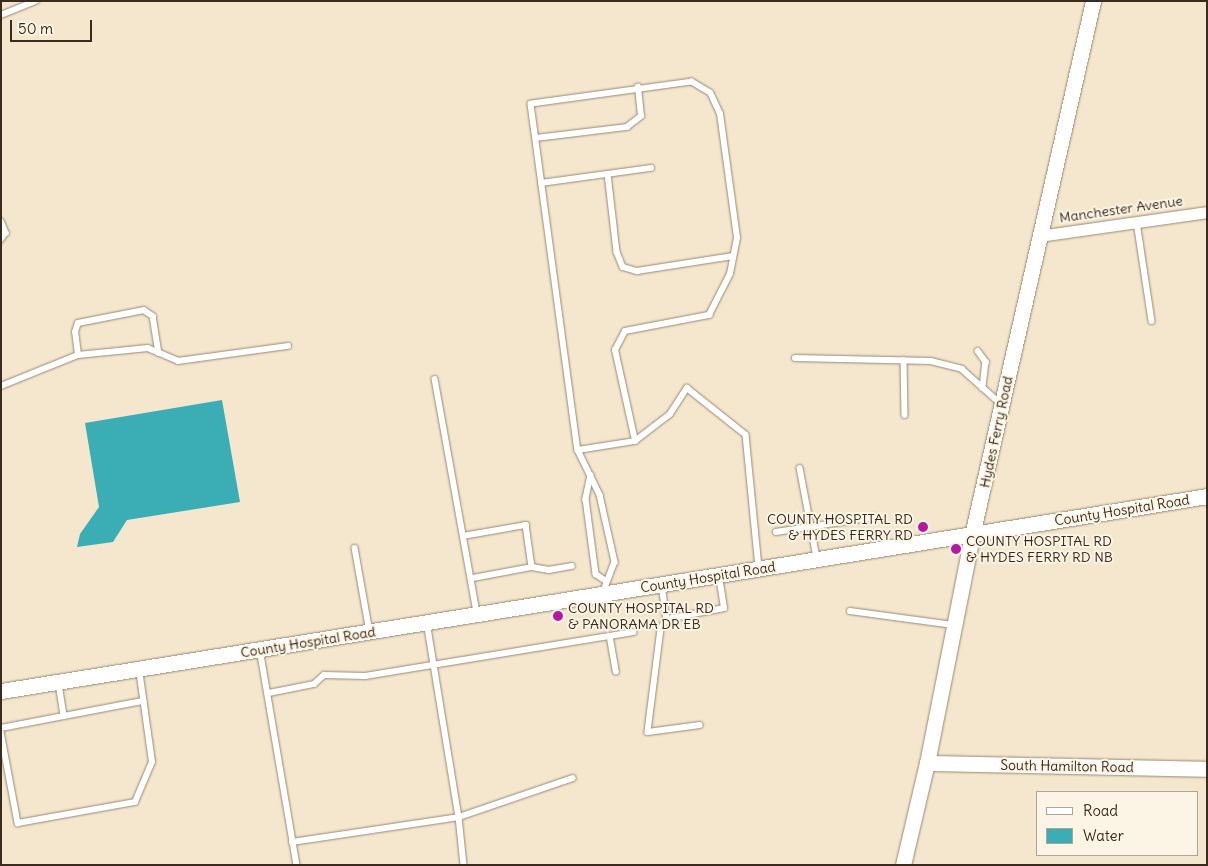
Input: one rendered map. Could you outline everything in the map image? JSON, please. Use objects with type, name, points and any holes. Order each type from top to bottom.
[{"type":"main road","name":"Hydes Ferry Road","points":[[903,865],[927,764],[972,535],[1093,1]]},
{"type":"main road","name":"County Hospital Road","points":[[1,691],[477,614],[604,588],[662,585],[1207,496]]},
{"type":"main road","name":"South Hamilton Road","points":[[927,764],[1207,769]]},
{"type":"street","name":"Manchester Avenue","points":[[1039,236],[1207,212]]},
{"type":"lane","points":[[1,15],[36,1]]},
{"type":"lane","points":[[604,588],[615,562],[600,494],[578,450],[531,104],[638,87],[692,82],[710,93],[720,114],[737,238],[730,274],[709,315],[625,331],[618,343],[615,350],[635,440]]},
{"type":"lane","points":[[536,138],[627,127],[641,116],[638,87]]},
{"type":"lane","points":[[541,183],[651,168]]},
{"type":"lane","points":[[608,174],[617,252],[623,267],[637,271],[733,256]]},
{"type":"lane","points":[[1,221],[6,233],[1,240]]},
{"type":"lane","points":[[1137,222],[1152,321]]},
{"type":"lane","points":[[78,355],[75,332],[78,323],[144,310],[153,316],[159,353]]},
{"type":"lane","points":[[1,386],[78,355],[148,348],[178,361],[288,346]]},
{"type":"lane","points":[[978,351],[986,362],[983,388]]},
{"type":"lane","points":[[794,358],[931,361],[957,367],[1001,405]]},
{"type":"lane","points":[[904,360],[905,416]]},
{"type":"lane","points":[[435,379],[463,536],[473,578],[477,614]]},
{"type":"lane","points":[[578,450],[635,440],[670,414],[687,388],[746,435],[759,569]]},
{"type":"lane","points":[[800,468],[817,560]]},
{"type":"lane","points":[[591,475],[586,499],[596,574],[604,588]]},
{"type":"lane","points":[[776,532],[874,517]]},
{"type":"lane","points":[[463,536],[526,525],[532,567]]},
{"type":"lane","points":[[355,548],[370,632]]},
{"type":"lane","points":[[473,578],[532,567],[549,570],[572,566]]},
{"type":"lane","points":[[667,618],[724,608],[719,576]]},
{"type":"lane","points":[[662,585],[667,618],[661,629],[648,732],[700,726]]},
{"type":"lane","points":[[850,611],[953,626]]},
{"type":"lane","points":[[427,622],[459,816],[464,865]]},
{"type":"lane","points":[[268,693],[314,684],[324,675],[365,676],[633,632]]},
{"type":"lane","points":[[610,636],[616,671]]},
{"type":"lane","points":[[260,649],[297,865]]},
{"type":"lane","points":[[139,669],[152,762],[135,802],[18,823],[1,730],[143,701]]},
{"type":"lane","points":[[59,682],[64,716]]},
{"type":"lane","points":[[292,842],[459,816],[573,778]]},
{"type":"water","points":[[222,400],[240,502],[127,520],[113,542],[77,547],[80,534],[99,507],[85,423]]},
{"type":"place","name":"COUNTY HOSPITAL RD & HYDES FERRY RD","points":[[923,527]]},
{"type":"place","name":"COUNTY HOSPITAL RD & HYDES FERRY RD NB","points":[[956,549]]},
{"type":"place","name":"COUNTY HOSPITAL RD & PANORAMA DR EB","points":[[558,616]]}]
